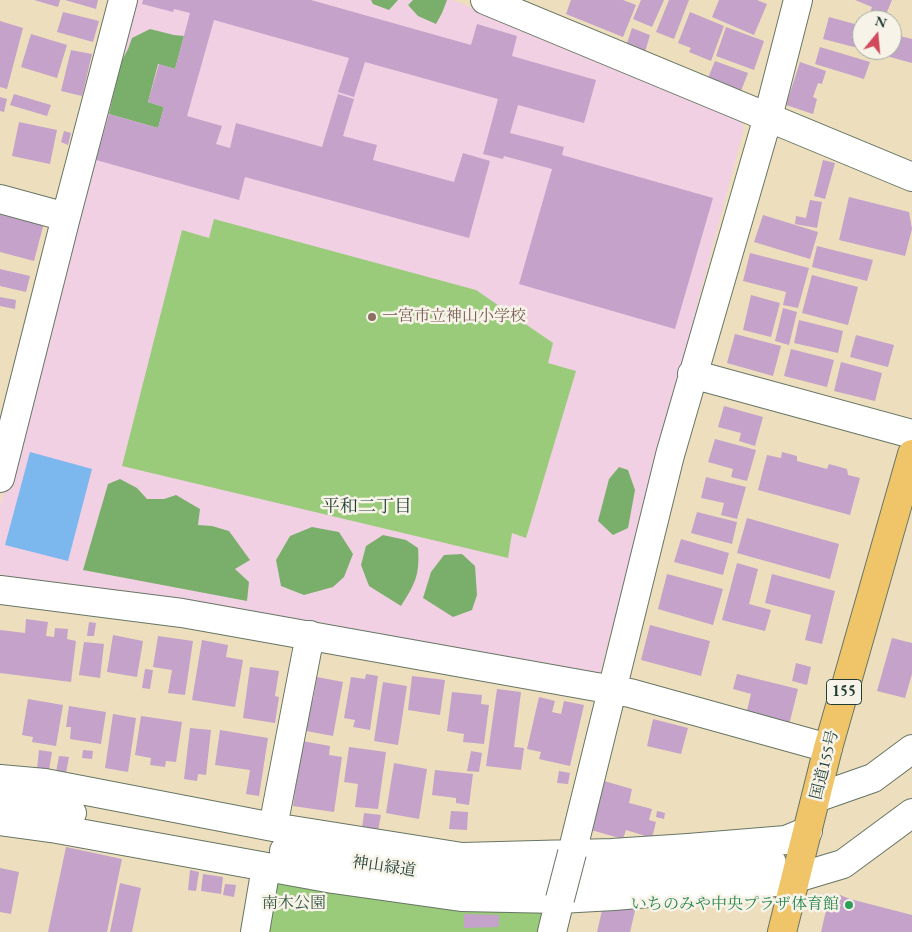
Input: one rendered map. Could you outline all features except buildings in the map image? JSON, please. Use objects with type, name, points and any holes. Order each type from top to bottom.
[{"type":"highway","name":"国道155号","points":[[782,932],[828,748],[912,454]]},
{"type":"street","points":[[0,478],[123,0]]},
{"type":"street","points":[[485,0],[912,177]]},
{"type":"street","points":[[552,932],[670,455],[768,116],[798,0]]},
{"type":"street","points":[[0,199],[66,217]]},
{"type":"street","points":[[692,374],[912,434]]},
{"type":"street","points":[[0,590],[182,612],[630,693],[828,748]]},
{"type":"street","points":[[273,827],[310,636]]},
{"type":"street","points":[[816,798],[873,778],[912,749]]},
{"type":"street","points":[[0,779],[45,783],[273,827],[462,857],[612,853],[786,840],[808,831]]},
{"type":"street","name":"神山緑道","points":[[0,800],[214,839],[390,869],[425,873],[509,878],[772,863]]},
{"type":"street","points":[[0,821],[57,829],[333,879],[460,897],[560,899],[776,882],[796,878],[842,864],[912,813]]},
{"type":"street","points":[[255,932],[266,867]]},
{"type":"shaded area","name":"一宮市立神山小学校","points":[[134,0],[453,0],[740,118],[744,128],[600,673],[590,679],[0,579],[0,506]]},
{"type":"green space","points":[[371,0],[398,0],[389,10],[373,4]]},
{"type":"green space","points":[[413,0],[447,0],[436,24],[418,16],[408,5]]},
{"type":"green space","points":[[150,29],[184,36],[175,69],[158,64],[148,102],[164,107],[158,128],[109,114],[116,84],[117,70],[132,38]]},
{"type":"green space","points":[[214,219],[476,290],[553,343],[548,363],[576,371],[526,538],[512,533],[508,558],[122,466],[182,230],[209,238]]},
{"type":"green space","points":[[619,467],[628,470],[635,490],[628,528],[613,535],[598,521],[609,479]]},
{"type":"green space","points":[[120,479],[137,488],[147,499],[164,499],[176,495],[200,509],[198,525],[212,526],[229,531],[250,560],[235,569],[249,582],[247,601],[83,570],[108,484]]},
{"type":"green space","points":[[312,527],[339,532],[353,554],[344,577],[333,587],[304,595],[281,586],[276,560],[290,536]]},
{"type":"green space","points":[[383,535],[406,540],[418,548],[416,579],[401,606],[369,586],[361,565],[366,546]]},
{"type":"green space","points":[[462,554],[475,566],[477,595],[472,610],[453,617],[423,598],[431,572],[444,555]]},
{"type":"green space","name":"南木公園","points":[[269,872],[552,904],[547,932],[259,932]]},
{"type":"water","points":[[30,452],[92,469],[68,561],[5,545]]},
{"type":"place","name":"一宮市立神山小学校","points":[[372,317]]},
{"type":"place","name":"いちのみや中央プラザ体育館","points":[[849,905]]},
{"type":"district","name":"平和二丁目","points":[[367,507]]}]
